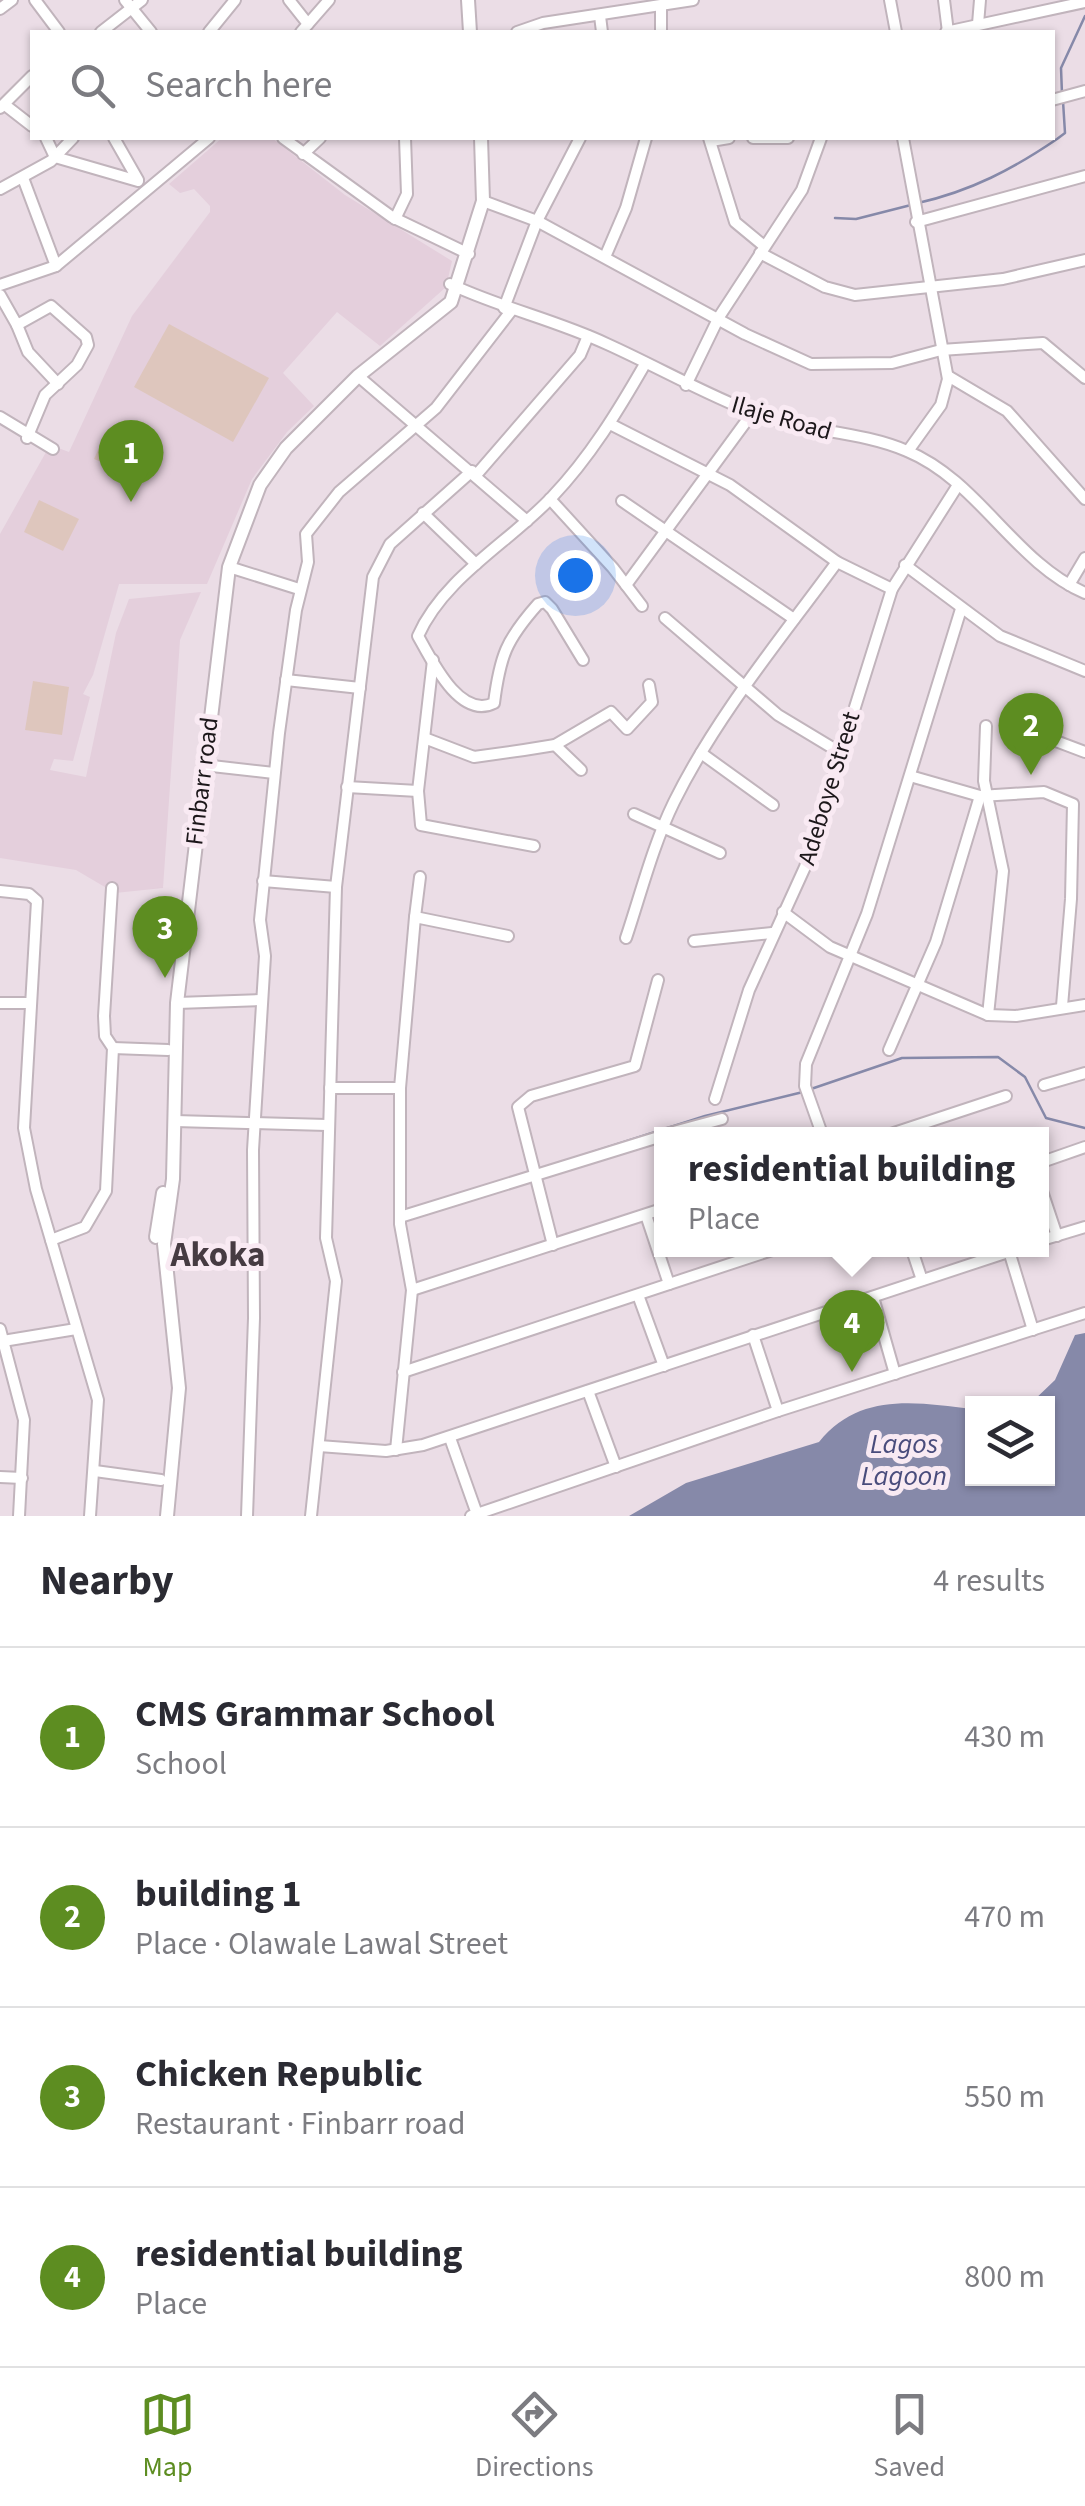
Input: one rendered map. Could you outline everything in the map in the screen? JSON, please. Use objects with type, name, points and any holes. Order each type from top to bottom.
[{"type":"main road","points":[[465,0],[465,30]]},
{"type":"main road","name":"Finbarr road","points":[[166,1516],[179,1377],[164,1244],[175,1121],[178,946],[229,567],[266,475],[301,430],[358,376],[445,309],[483,201],[478,140]]},
{"type":"main road","name":"Finbarr road","points":[[465,253],[477,185],[478,140]]},
{"type":"main road","name":"Finbarr road","points":[[159,1516],[172,1386],[156,1244],[165,1177],[168,1050],[222,558],[254,480],[297,425],[441,302],[454,285]]},
{"type":"street","points":[[0,9],[12,0]]},
{"type":"street","points":[[35,0],[58,30]]},
{"type":"street","points":[[104,30],[129,4],[142,0]]},
{"type":"street","points":[[211,30],[235,0]]},
{"type":"street","points":[[289,0],[305,28],[328,0]]},
{"type":"street","points":[[602,30],[604,0]]},
{"type":"street","points":[[533,30],[693,0]]},
{"type":"street","points":[[890,0],[896,30]]},
{"type":"street","points":[[944,0],[947,30]]},
{"type":"street","points":[[978,24],[980,0]]},
{"type":"street","points":[[955,30],[1027,6],[1084,2]]},
{"type":"street","points":[[129,4],[149,30]]},
{"type":"street","points":[[661,8],[661,30]]},
{"type":"street","points":[[30,78],[2,106],[30,125]]},
{"type":"street","points":[[1059,97],[1085,91]]},
{"type":"street","points":[[47,140],[55,158],[141,186]]},
{"type":"street","points":[[0,189],[55,158],[71,140]]},
{"type":"street","points":[[115,140],[141,186]]},
{"type":"street","points":[[0,286],[56,266],[141,186],[203,140]]},
{"type":"street","points":[[286,140],[395,219],[465,253]]},
{"type":"street","points":[[304,154],[318,140]]},
{"type":"street","points":[[395,219],[407,194],[404,140]]},
{"type":"street","points":[[247,1516],[263,881],[286,680],[308,562],[309,528],[339,492],[436,408],[507,309],[537,221],[579,140]]},
{"type":"street","points":[[604,257],[626,208],[645,140]]},
{"type":"street","points":[[710,140],[736,222],[762,250],[825,287],[855,295],[928,289],[1004,279],[1085,260]]},
{"type":"street","points":[[686,385],[718,318],[802,190],[820,140]]},
{"type":"street","points":[[903,140],[928,289],[948,376],[941,404],[908,451]]},
{"type":"street","points":[[915,219],[1085,176]]},
{"type":"street","points":[[23,178],[56,266]]},
{"type":"street","points":[[483,201],[537,221],[790,356],[827,367],[892,363],[940,350],[1048,344],[1085,378]]},
{"type":"street","name":"Ilaje Road","points":[[454,285],[507,309],[588,336],[686,385],[753,412],[908,451],[958,485],[1013,541],[1085,593]]},
{"type":"street","points":[[0,294],[28,352],[58,384]]},
{"type":"street","points":[[17,325],[51,306],[86,338],[88,345],[77,365],[45,394],[27,438]]},
{"type":"street","points":[[311,1516],[336,1280],[326,1238],[336,888],[373,577],[384,552],[474,473],[580,355],[588,336]]},
{"type":"street","points":[[583,660],[562,624],[542,602],[524,619],[500,657],[492,706],[466,704],[433,660],[420,632],[476,564],[550,499],[610,424],[645,364]]},
{"type":"street","points":[[358,376],[527,520]]},
{"type":"street","points":[[948,376],[1007,411],[1085,498]]},
{"type":"street","points":[[626,586],[753,412]]},
{"type":"street","points":[[0,417],[27,438],[53,449]]},
{"type":"street","points":[[610,424],[710,474],[755,501],[837,562],[892,589]]},
{"type":"street","name":"Adeboye Street","points":[[715,1099],[736,1026],[772,932],[799,884],[892,589],[958,485]]},
{"type":"street","points":[[550,499],[642,606]]},
{"type":"street","points":[[622,501],[794,619]]},
{"type":"street","points":[[423,514],[476,564]]},
{"type":"street","points":[[1069,585],[1085,558]]},
{"type":"street","points":[[626,938],[663,828],[702,753],[744,687],[837,562]]},
{"type":"street","points":[[905,565],[961,610],[1015,644],[1085,671]]},
{"type":"street","points":[[229,567],[300,589]]},
{"type":"street","points":[[819,1127],[806,1090],[810,1051],[867,914],[961,610]]},
{"type":"street","points":[[665,618],[802,734],[840,753]]},
{"type":"street","points":[[433,660],[418,791],[421,824],[534,846]]},
{"type":"street","points":[[286,680],[360,688]]},
{"type":"street","points":[[426,740],[474,756],[555,745],[611,712],[624,729],[630,728],[652,702],[649,685]]},
{"type":"street","points":[[1008,723],[1085,752]]},
{"type":"street","points":[[986,726],[983,796],[1003,871],[988,1016]]},
{"type":"street","points":[[555,745],[582,770]]},
{"type":"street","points":[[702,753],[773,805]]},
{"type":"street","points":[[203,765],[274,773]]},
{"type":"street","points":[[910,776],[983,796],[1044,792],[1072,804],[1072,899],[1062,1006]]},
{"type":"street","points":[[347,786],[418,791]]},
{"type":"street","points":[[890,1050],[959,874],[983,796]]},
{"type":"street","points":[[634,814],[720,852]]},
{"type":"street","points":[[396,1450],[412,1290],[400,1217],[400,1088],[420,876]]},
{"type":"street","points":[[263,881],[336,888]]},
{"type":"street","points":[[51,1240],[85,1227],[106,1191],[113,1048],[104,1028],[112,888]]},
{"type":"street","points":[[0,891],[29,894],[36,901],[24,1128],[51,1240],[98,1400],[90,1516]]},
{"type":"street","points":[[784,912],[816,938],[848,955],[988,1016],[1085,1006]]},
{"type":"street","points":[[415,917],[508,936]]},
{"type":"street","points":[[694,941],[772,932]]},
{"type":"street","points":[[553,1245],[517,1112],[521,1102],[636,1066],[658,980]]},
{"type":"street","points":[[177,1003],[261,1000]]},
{"type":"street","points":[[0,1003],[28,1003]]},
{"type":"street","points":[[113,1048],[168,1050]]},
{"type":"street","points":[[1044,1084],[1085,1072]]},
{"type":"street","points":[[330,1088],[400,1088]]},
{"type":"street","points":[[912,1127],[1006,1096]]},
{"type":"street","points":[[693,1127],[722,1119]]},
{"type":"street","points":[[934,1120],[936,1127]]},
{"type":"street","points":[[175,1121],[327,1125]]},
{"type":"street","points":[[400,1217],[654,1138]]},
{"type":"street","points":[[1049,1160],[1085,1147]]},
{"type":"street","points":[[412,1290],[654,1212]]},
{"type":"street","points":[[1049,1212],[1057,1236]]},
{"type":"street","points":[[646,1215],[654,1239]]},
{"type":"street","points":[[1049,1238],[1085,1227]]},
{"type":"street","points":[[660,1257],[669,1284]]},
{"type":"street","points":[[403,1372],[751,1257]]},
{"type":"street","points":[[914,1257],[922,1280]]},
{"type":"street","points":[[319,1446],[396,1450],[450,1438],[990,1257]]},
{"type":"street","points":[[1013,1257],[1033,1330]]},
{"type":"street","points":[[638,1295],[664,1366]]},
{"type":"street","points":[[873,1297],[894,1374]]},
{"type":"street","points":[[450,1438],[474,1515],[778,1410],[1085,1312]]},
{"type":"street","points":[[19,1516],[24,1420],[2,1335],[76,1329]]},
{"type":"street","points":[[753,1335],[778,1410]]},
{"type":"street","points":[[588,1391],[616,1467]]},
{"type":"street","points":[[95,1470],[161,1480]]},
{"type":"street","points":[[0,1476],[22,1478]]},
{"type":"shaded area","points":[[220,140],[275,140],[345,195],[452,261],[446,287],[380,346],[337,312],[283,373],[314,406],[287,432],[252,479],[207,584],[119,584],[93,675],[83,694],[90,697],[73,761],[54,759],[50,770],[86,777],[116,633],[129,599],[201,592],[180,640],[163,888],[115,893],[76,870],[0,858],[0,534],[50,445],[69,452],[132,316],[210,212],[210,206],[194,189],[180,193],[169,184]]},
{"type":"shaded area","points":[[169,324],[269,378],[233,442],[134,387]]},
{"type":"shaded area","points":[[107,430],[126,438],[113,467],[94,459]]},
{"type":"shaded area","points":[[39,500],[79,519],[63,551],[24,532]]},
{"type":"shaded area","points":[[33,681],[69,687],[62,735],[25,730]]},
{"type":"water","name":"Lagos Lagoon","points":[[1085,1333],[1085,1516],[629,1516],[686,1483],[819,1442],[852,1415],[890,1404],[965,1408],[965,1486],[1055,1486],[1055,1396],[1038,1396],[1055,1380],[1075,1335]]},
{"type":"waterway","points":[[1062,94],[1061,68],[1085,16]]},
{"type":"waterway","points":[[918,203],[991,178],[1057,139],[1065,133],[1063,101]]},
{"type":"waterway","points":[[835,218],[856,219],[911,205]]},
{"type":"waterway","points":[[811,1089],[902,1058],[998,1057],[1025,1077],[1046,1118],[1085,1128]]},
{"type":"waterway","points":[[671,1127],[803,1092]]},
{"type":"waterway","points":[[571,1159],[654,1132]]},
{"type":"place","name":"CMS Grammar School","points":[[131,502]]},
{"type":"place","name":"building 1","points":[[1031,775]]},
{"type":"place","name":"Chicken Republic","points":[[165,978]]},
{"type":"place","name":"residential building","points":[[852,1372]]},
{"type":"district","name":"Akoka","points":[[218,1254]]}]
